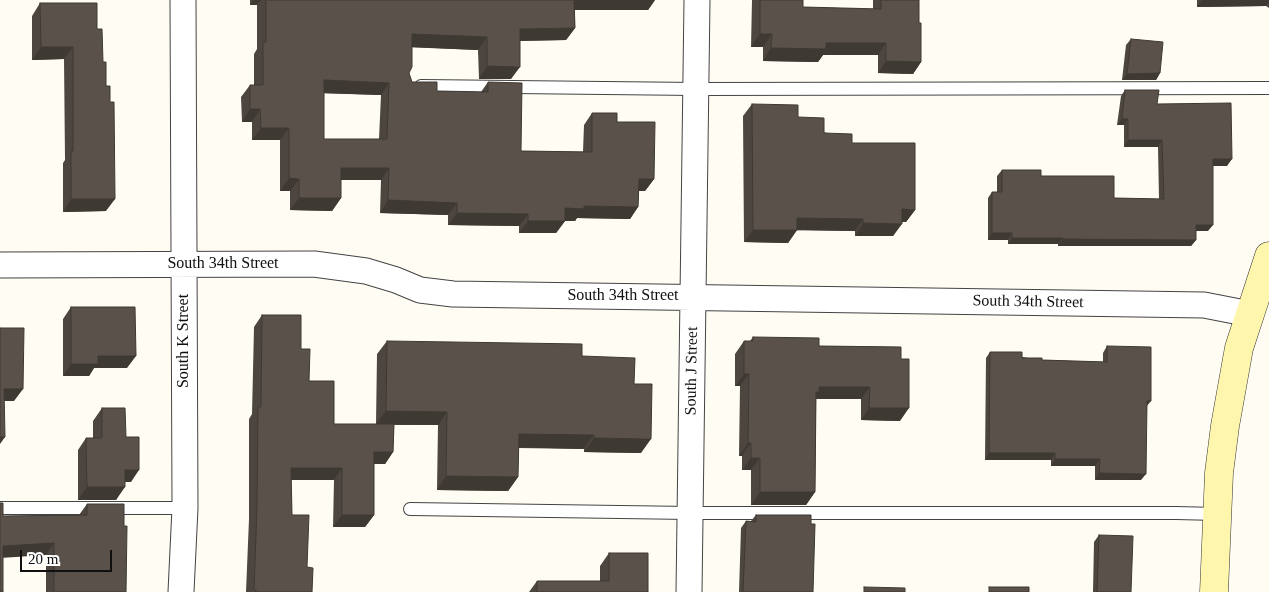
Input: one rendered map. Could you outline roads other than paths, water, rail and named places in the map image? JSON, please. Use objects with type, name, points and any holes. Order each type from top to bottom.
[{"type":"main road","points":[[1214,592],[1218,473],[1225,426],[1239,348],[1269,256]]},
{"type":"street","name":"South K Street","points":[[181,592],[185,508],[183,0]]},
{"type":"street","name":"South J Street","points":[[689,592],[697,0]]},
{"type":"street","name":"South 34th Street","points":[[0,265],[293,264],[336,266],[379,274],[420,290],[453,294],[1204,305],[1250,314]]},
{"type":"lane","points":[[408,86],[696,89],[1269,88]]},
{"type":"lane","points":[[0,508],[185,508]]},
{"type":"lane","points":[[410,509],[690,513],[1218,514]]}]
